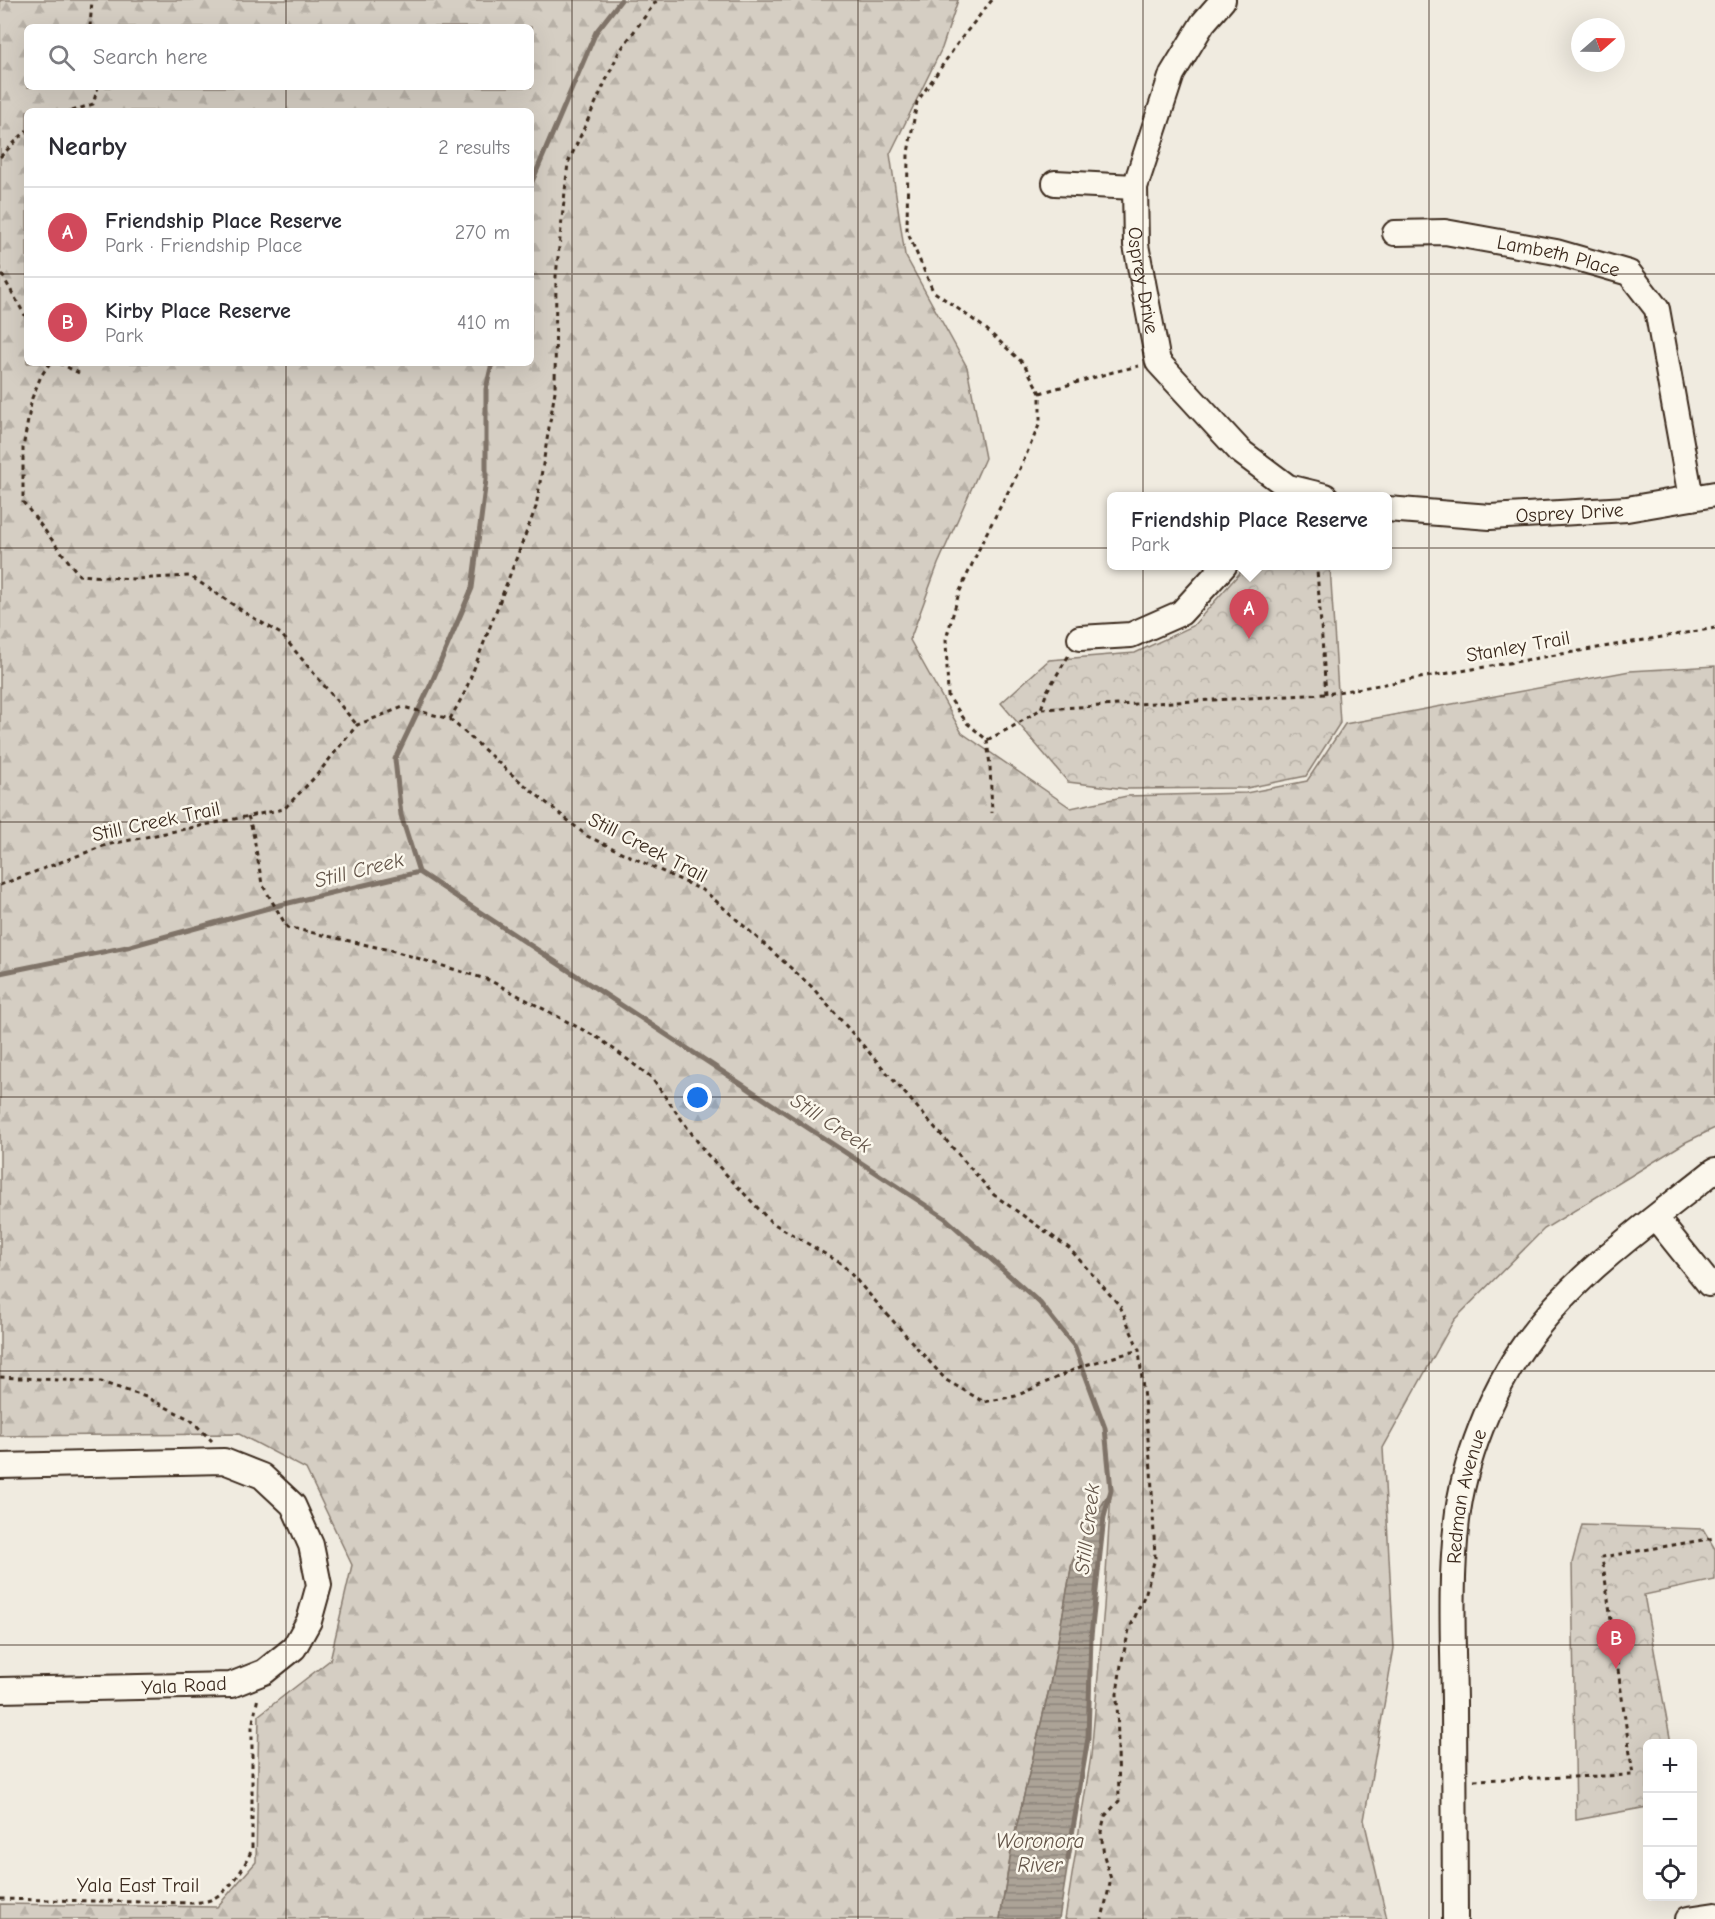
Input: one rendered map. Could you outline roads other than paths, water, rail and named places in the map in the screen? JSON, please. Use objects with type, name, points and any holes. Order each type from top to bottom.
[{"type":"street","name":"Osprey Drive","points":[[1223,0],[1203,23],[1172,74],[1135,187],[1136,245],[1158,362],[1240,451],[1284,492]]},
{"type":"street","points":[[1055,183],[1135,187]]},
{"type":"street","name":"Lambeth Place","points":[[1395,233],[1445,232],[1556,252],[1629,273],[1657,309],[1691,498]]},
{"type":"street","name":"Osprey Drive","points":[[1392,509],[1490,517],[1627,509],[1715,494]]},
{"type":"street","points":[[1080,638],[1131,635],[1180,612],[1220,570]]},
{"type":"street","name":"Redman Avenue","points":[[1455,1919],[1453,1584],[1457,1518],[1470,1458],[1490,1404],[1524,1345],[1556,1306],[1586,1275],[1715,1170]]},
{"type":"street","points":[[1656,1218],[1709,1284]]},
{"type":"street","name":"Yala Road","points":[[0,1466],[224,1461],[262,1476],[293,1505],[311,1545],[319,1585],[309,1621],[294,1648],[264,1672],[231,1685],[0,1690]]},
{"type":"street","points":[[1688,1919],[1715,1915]]},
{"type":"water","name":"Woronora River","points":[[1111,1490],[1104,1517],[1091,1636],[1088,1738],[1059,1919],[1000,1919],[1012,1846],[1050,1685],[1072,1563],[1086,1531]]},
{"type":"waterway","points":[[534,177],[596,32],[621,0]]},
{"type":"waterway","points":[[419,872],[401,815],[395,759],[431,684],[472,588],[486,480],[486,389],[491,366]]},
{"type":"waterway","name":"Still Creek","points":[[0,973],[127,947],[276,906],[419,872],[945,1218],[1040,1303],[1075,1347],[1105,1428],[1111,1490],[1104,1517],[1091,1636],[1088,1738],[1068,1859]]},
{"type":"place","name":"Friendship Place Reserve","points":[[1249,639]]},
{"type":"place","name":"Kirby Place Reserve","points":[[1616,1669]]}]
